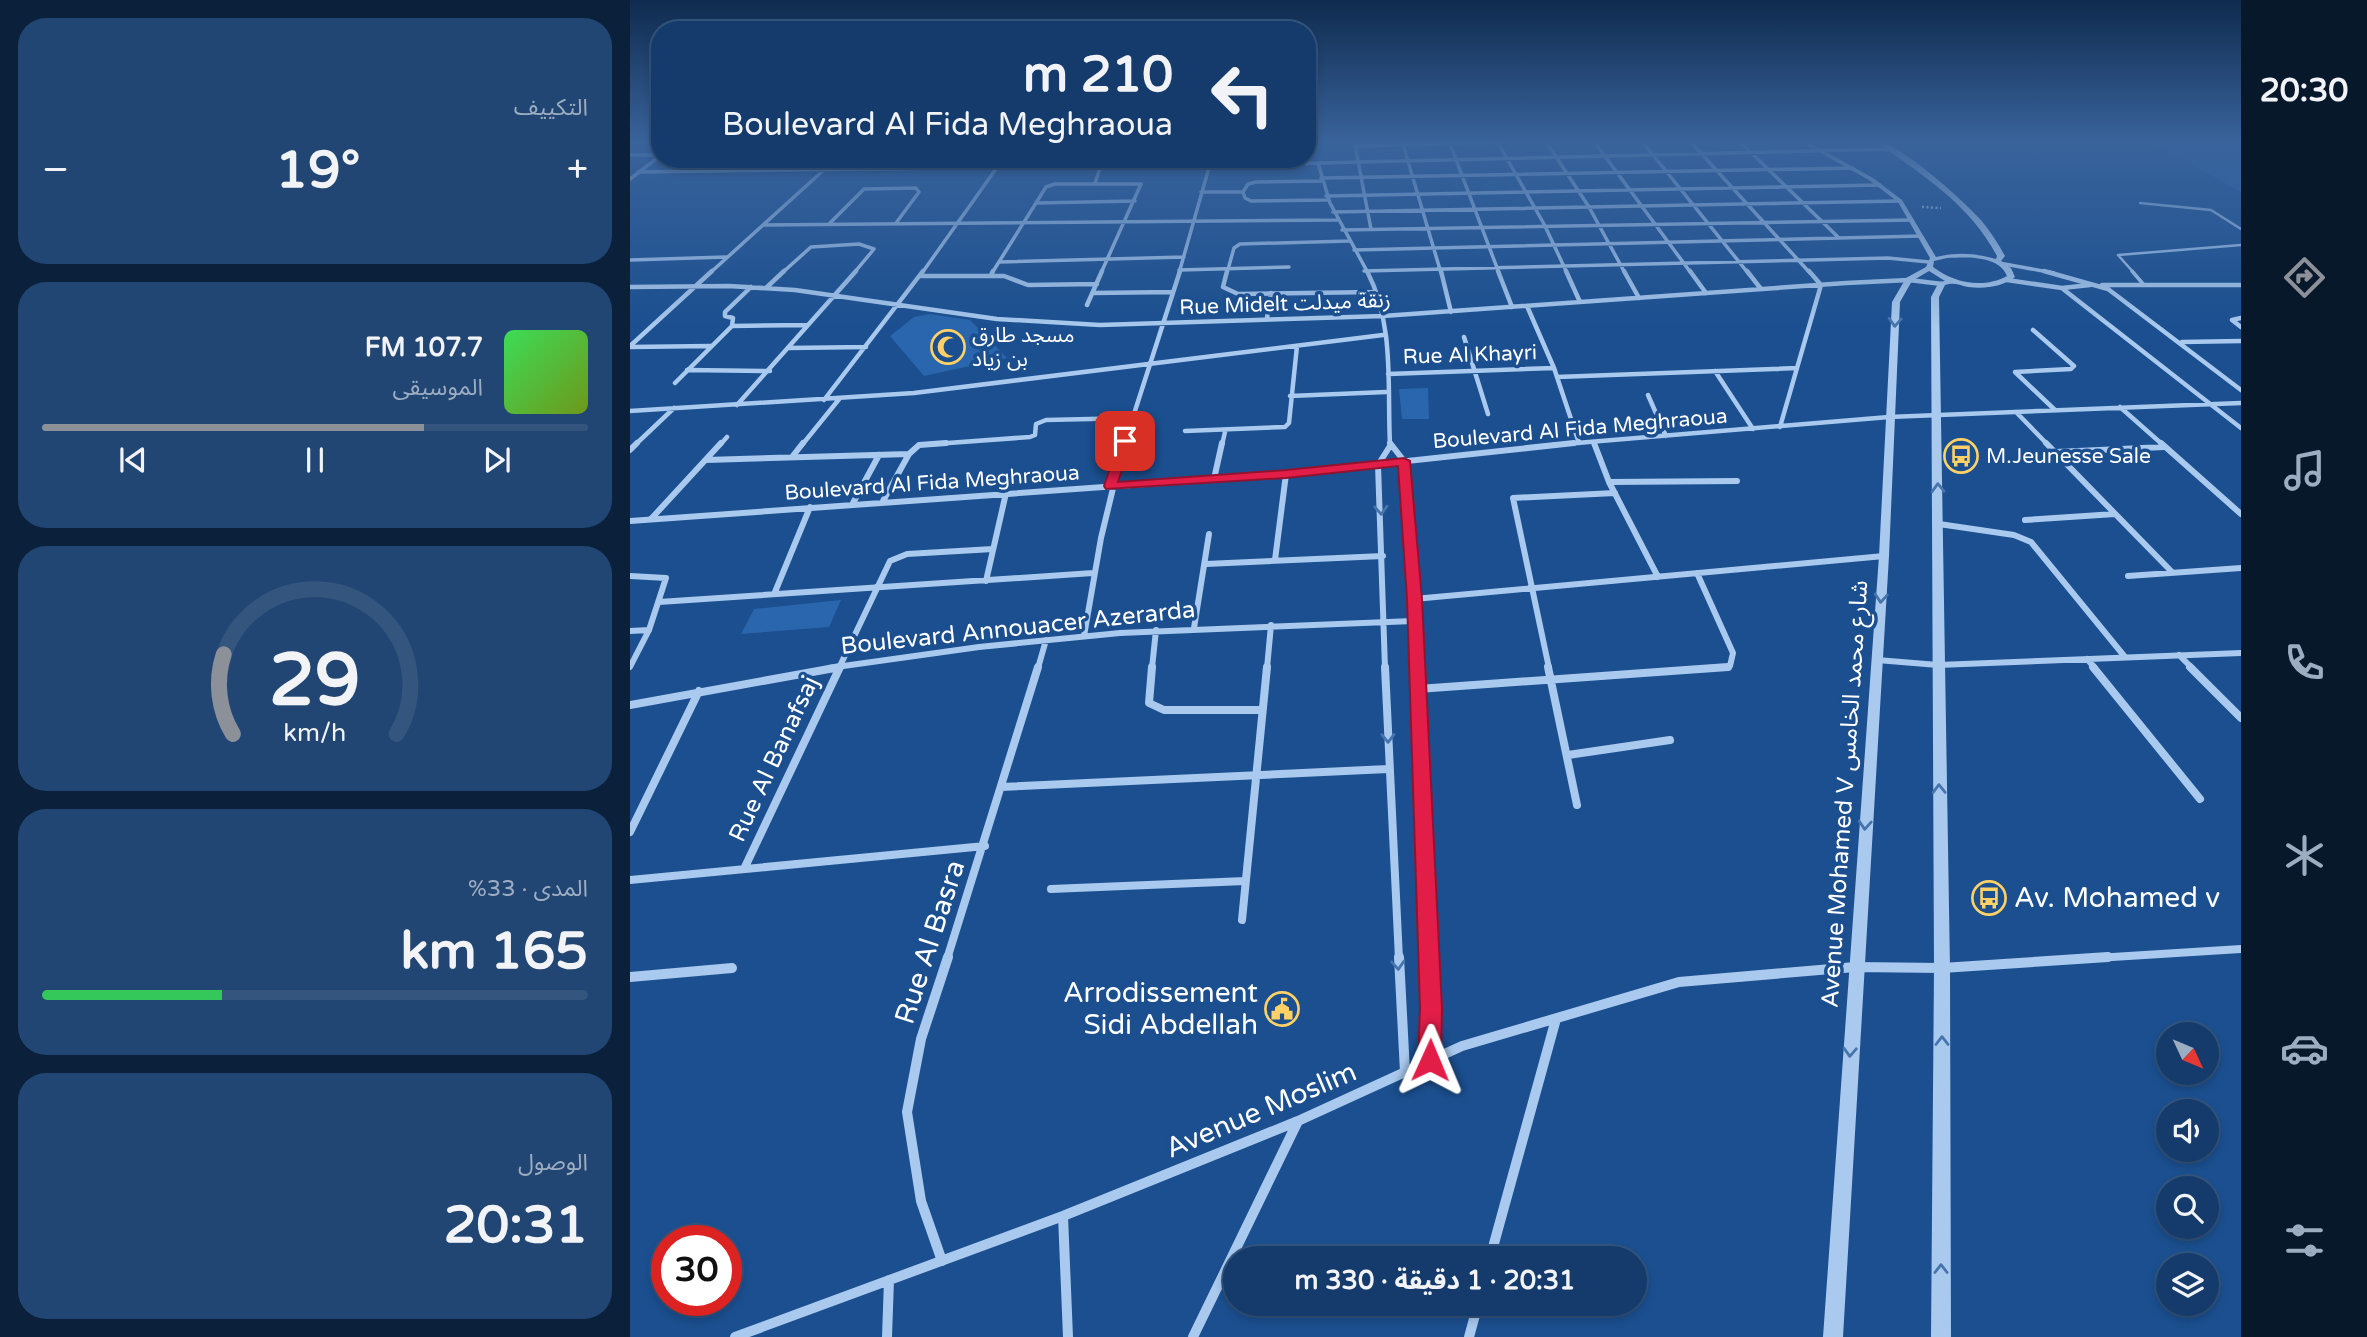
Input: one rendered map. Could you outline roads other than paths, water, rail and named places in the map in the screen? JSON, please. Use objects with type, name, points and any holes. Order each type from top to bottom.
[{"type":"street","points":[[631,345],[788,202]]},
{"type":"street","points":[[830,224],[851,202]]},
{"type":"street","points":[[896,223],[911,202]]},
{"type":"street","points":[[824,400],[974,202]]},
{"type":"street","points":[[991,275],[1036,203],[1066,202]]},
{"type":"street","points":[[1087,304],[1134,202]]},
{"type":"street","points":[[1084,636],[1110,486],[1133,418],[1145,365],[1162,324],[1196,220],[1199,202]]},
{"type":"street","points":[[1328,202],[1354,250],[1383,316],[1390,446],[1378,465],[1388,769],[1405,1072]]},
{"type":"street","points":[[1366,202],[1371,229]]},
{"type":"street","points":[[1419,202],[1435,247],[1451,312]]},
{"type":"street","points":[[1475,202],[1512,307]]},
{"type":"street","points":[[1531,202],[1580,302]]},
{"type":"street","points":[[1586,202],[1639,298]]},
{"type":"street","points":[[1641,202],[1706,293]]},
{"type":"street","points":[[1692,202],[1760,289]]},
{"type":"street","points":[[1333,212],[1832,202]]},
{"type":"street","points":[[1901,202],[1921,236],[1931,263],[1947,282],[1990,284],[2007,280],[2062,288],[2097,285],[2241,285]]},
{"type":"street","points":[[1957,202],[1996,245],[2001,256],[1998,263]]},
{"type":"street","points":[[1802,203],[1839,238]]},
{"type":"street","points":[[1747,204],[1821,285],[1780,427]]},
{"type":"street","points":[[763,225],[1337,220]]},
{"type":"street","points":[[1342,230],[1912,220]]},
{"type":"street","points":[[1354,250],[1921,236]]},
{"type":"street","points":[[1349,241],[1240,244],[1234,248],[1223,287],[1238,294],[1374,292]]},
{"type":"street","points":[[736,406],[836,296],[874,248],[811,247],[766,288]]},
{"type":"street","points":[[1364,271],[1888,258],[1931,263],[1964,256],[2097,285],[2119,296],[2241,390]]},
{"type":"street","points":[[630,260],[726,257]]},
{"type":"street","points":[[999,262],[1184,257]]},
{"type":"street","points":[[1909,280],[1931,263]]},
{"type":"street","points":[[1998,263],[2011,274],[2007,280]]},
{"type":"street","points":[[1179,270],[1289,267]]},
{"type":"street","points":[[920,276],[991,275],[1009,277],[1014,282],[1028,285],[1097,284]]},
{"type":"street","name":"Rue Midelt زنقة ميدلت","points":[[630,287],[766,288],[900,303],[1035,323],[1162,324],[1451,312],[1909,280],[1947,282]]},
{"type":"street","name":"Avenue Mohamed V شارع محمد الخامس","points":[[1833,1337],[1855,967],[1884,556],[1896,302],[1909,280]]},
{"type":"street","points":[[1941,1337],[1942,968],[1935,297],[1947,282]]},
{"type":"street","points":[[630,293],[637,287]]},
{"type":"street","points":[[675,383],[732,327],[733,318],[725,316],[725,312],[751,287]]},
{"type":"street","points":[[2062,288],[2241,428]]},
{"type":"street","points":[[1093,293],[1172,292]]},
{"type":"street","points":[[1267,318],[1272,293]]},
{"type":"street","points":[[1527,306],[1554,368],[1579,443]]},
{"type":"street","points":[[2241,317],[2232,320],[2241,327]]},
{"type":"street","points":[[732,327],[808,325]]},
{"type":"street","points":[[2033,330],[2074,366],[2071,369],[2015,372],[2056,410]]},
{"type":"street","points":[[630,411],[824,400],[1145,365],[1383,335]]},
{"type":"street","points":[[1464,337],[1488,414]]},
{"type":"street","points":[[2181,342],[2241,341]]},
{"type":"street","points":[[631,345],[712,346]]},
{"type":"street","points":[[1185,431],[1279,429],[1289,424],[1297,346]]},
{"type":"street","points":[[789,348],[866,347]]},
{"type":"street","name":"Rue Al Khayri","points":[[1388,374],[1554,368]]},
{"type":"street","points":[[1557,377],[1797,368]]},
{"type":"street","points":[[687,370],[770,371]]},
{"type":"street","points":[[1715,371],[1753,429]]},
{"type":"street","points":[[1290,396],[1386,392]]},
{"type":"street","points":[[1648,395],[1666,436]]},
{"type":"street","points":[[792,457],[840,398]]},
{"type":"street","name":"Boulevard Al Fida Meghraoua","points":[[630,521],[853,503],[1214,480],[1579,443],[1889,417],[2241,403]]},
{"type":"street","points":[[2120,407],[2241,514]]},
{"type":"street","points":[[630,450],[674,408]]},
{"type":"street","points":[[2016,412],[2171,571]]},
{"type":"street","points":[[883,501],[909,454],[923,444],[1030,437],[1035,435],[1036,424],[1046,420],[1133,418]]},
{"type":"street","points":[[1214,480],[1225,432]]},
{"type":"street","points":[[651,519],[727,437]]},
{"type":"street","points":[[1594,443],[1609,482],[1658,577]]},
{"type":"street","points":[[1390,446],[1404,461],[1415,599],[1413,621],[1431,1008],[1430,1060]]},
{"type":"street","points":[[2056,452],[2164,447]]},
{"type":"street","points":[[706,460],[909,454]]},
{"type":"street","points":[[853,503],[879,455]]},
{"type":"street","points":[[1275,560],[1286,474]]},
{"type":"street","points":[[1609,482],[1737,481]]},
{"type":"street","points":[[986,581],[1006,493]]},
{"type":"street","points":[[1577,805],[1513,498],[1615,493]]},
{"type":"street","points":[[2231,505],[2241,505]]},
{"type":"street","points":[[775,592],[810,507]]},
{"type":"street","points":[[2025,520],[2115,514]]},
{"type":"street","points":[[1939,524],[2014,535],[2031,542],[2124,657]]},
{"type":"street","points":[[1194,628],[1209,534]]},
{"type":"street","name":"Rue Al Banafsaj","points":[[744,869],[890,561],[907,554],[993,549]]},
{"type":"street","points":[[1206,564],[1383,556]]},
{"type":"street","points":[[1415,599],[1884,556]]},
{"type":"street","points":[[2128,576],[2241,568]]},
{"type":"street","points":[[659,602],[775,592],[1093,573]]},
{"type":"street","points":[[1418,690],[1722,669],[1730,666],[1732,653],[1698,573]]},
{"type":"street","points":[[630,576],[656,575],[666,578],[649,630],[630,667]]},
{"type":"street","name":"Boulevard Annouacer Azerarda","points":[[630,705],[839,666],[1046,640],[1194,628],[1413,621]]},
{"type":"street","points":[[1242,920],[1271,625]]},
{"type":"street","points":[[630,631],[649,630]]},
{"type":"street","points":[[1156,631],[1149,703],[1164,710],[1262,710]]},
{"type":"street","name":"Rue Al Basra","points":[[942,1261],[921,1201],[907,1112],[921,1039],[985,846],[1046,640]]},
{"type":"street","points":[[1877,660],[1938,665],[2241,653]]},
{"type":"street","points":[[2179,655],[2241,718]]},
{"type":"street","points":[[2087,659],[2200,799]]},
{"type":"street","points":[[630,832],[699,691]]},
{"type":"street","points":[[1568,755],[1670,740]]},
{"type":"street","points":[[1001,787],[1388,769]]},
{"type":"street","points":[[630,880],[985,846]]},
{"type":"street","points":[[1051,889],[1245,881]]},
{"type":"street","name":"Avenue Moslim","points":[[735,1337],[1063,1216],[1298,1121],[1462,1046],[1679,982],[1855,967],[1942,968],[2241,949]]},
{"type":"street","points":[[630,977],[732,968]]},
{"type":"street","points":[[1493,1246],[1556,1019]]},
{"type":"street","points":[[1193,1337],[1298,1121]]},
{"type":"street","points":[[1063,1216],[1068,1337]]},
{"type":"street","points":[[887,1337],[889,1280]]},
{"type":"street","points":[[1469,1337],[1475,1316]]},
{"type":"lane","points":[[2140,203],[2211,210],[2241,229]]},
{"type":"lane","points":[[2144,285],[2118,255],[2241,244]]},
{"type":"place","name":"مسجد طارق بن زياد","points":[[948,347]]},
{"type":"place","name":"M.Jeunesse Sale","points":[[1961,456]]},
{"type":"place","name":"Av. Mohamed v","points":[[1989,898]]},
{"type":"place","name":"Arrodissement Sidi Abdellah","points":[[1282,1009]]}]
